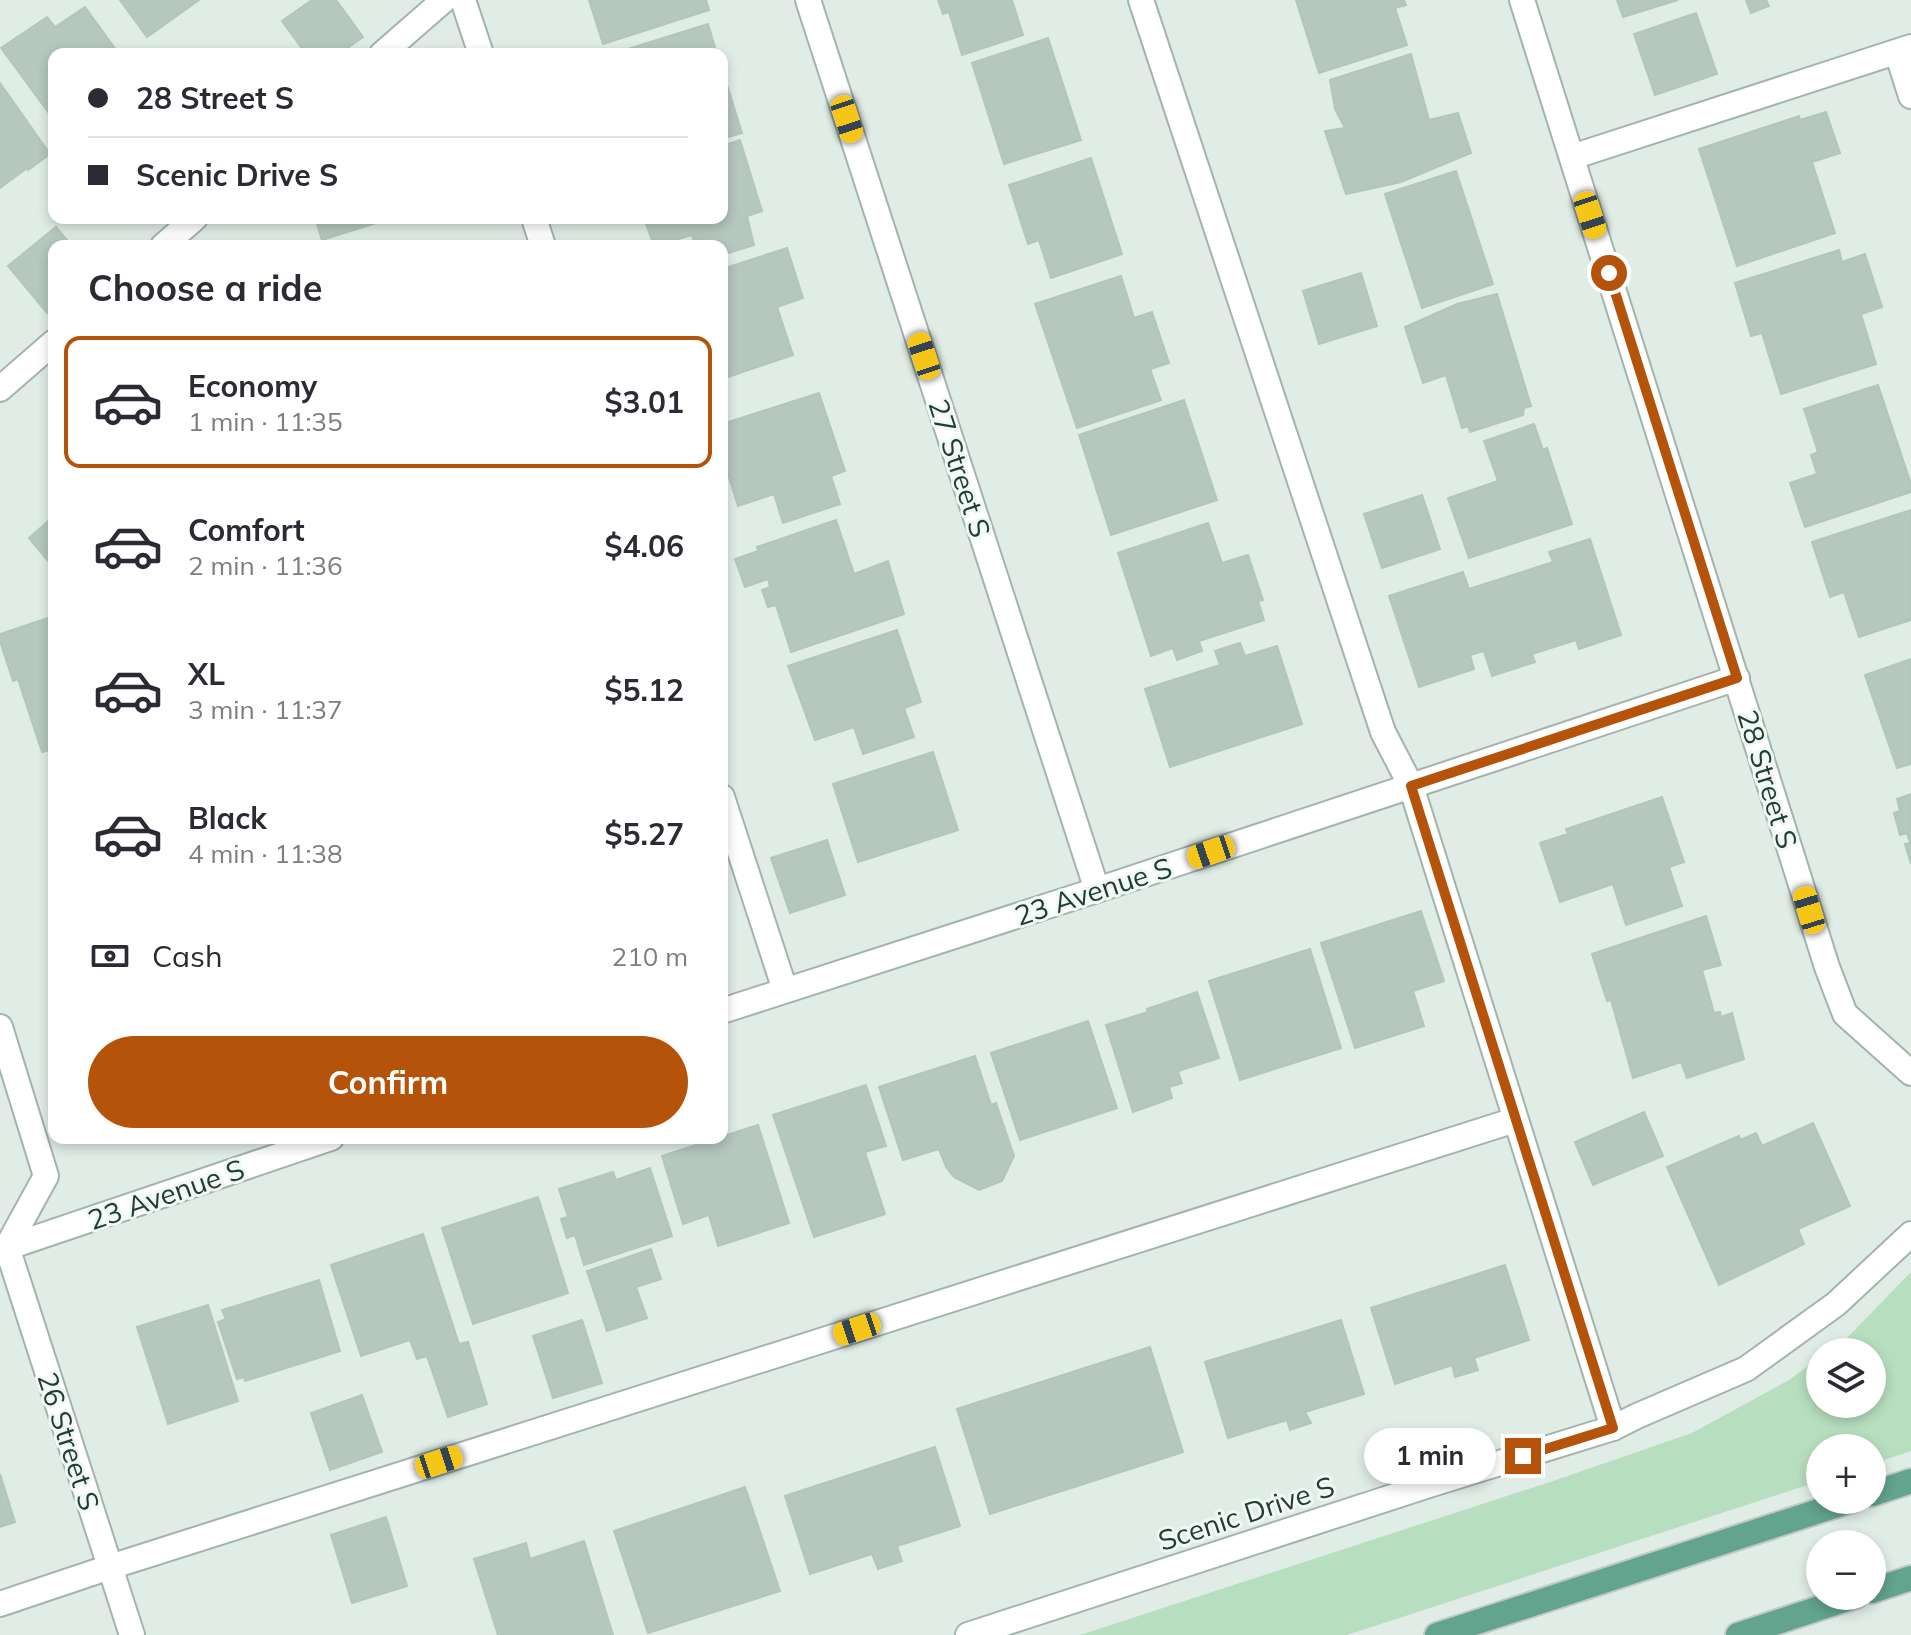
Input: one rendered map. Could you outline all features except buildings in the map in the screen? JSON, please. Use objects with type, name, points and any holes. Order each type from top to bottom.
[{"type":"main road","points":[[1886,1489],[1911,1481]]},
{"type":"main road","points":[[1437,1635],[1810,1514]]},
{"type":"main road","points":[[1886,1586],[1911,1578]]},
{"type":"main road","points":[[1738,1635],[1814,1610]]},
{"type":"street","points":[[389,48],[444,0]]},
{"type":"street","points":[[463,0],[479,48]]},
{"type":"street","name":"27 Street S","points":[[808,0],[1097,890]]},
{"type":"street","points":[[1141,0],[1383,732],[1411,786],[1613,1428]]},
{"type":"street","name":"28 Street S","points":[[1522,0],[1827,967],[1845,1014],[1911,1073]]},
{"type":"street","points":[[1572,157],[1904,49],[1911,96]]},
{"type":"street","points":[[170,240],[188,224]]},
{"type":"street","points":[[0,389],[48,347]]},
{"type":"street","name":"23 Avenue S","points":[[728,1009],[1737,678]]},
{"type":"street","points":[[728,815],[785,990]]},
{"type":"street","points":[[0,1027],[46,1176],[4,1248]]},
{"type":"street","points":[[0,1604],[1515,1120]]},
{"type":"street","name":"23 Avenue S","points":[[4,1248],[313,1144]]},
{"type":"street","name":"Scenic Drive S","points":[[968,1635],[1613,1428],[1746,1369],[1836,1304],[1911,1234]]},
{"type":"street","name":"26 Street S","points":[[4,1248],[132,1635]]},
{"type":"green space","points":[[1911,1272],[1911,1451],[1886,1459],[1886,1434],[1806,1434],[1806,1486],[1347,1635],[1080,1635],[1692,1433],[1789,1380],[1806,1367],[1806,1418],[1886,1418],[1886,1338],[1847,1338]]},
{"type":"route","points":[[1523,1456],[1613,1428],[1411,786],[1737,678],[1609,273]]}]
